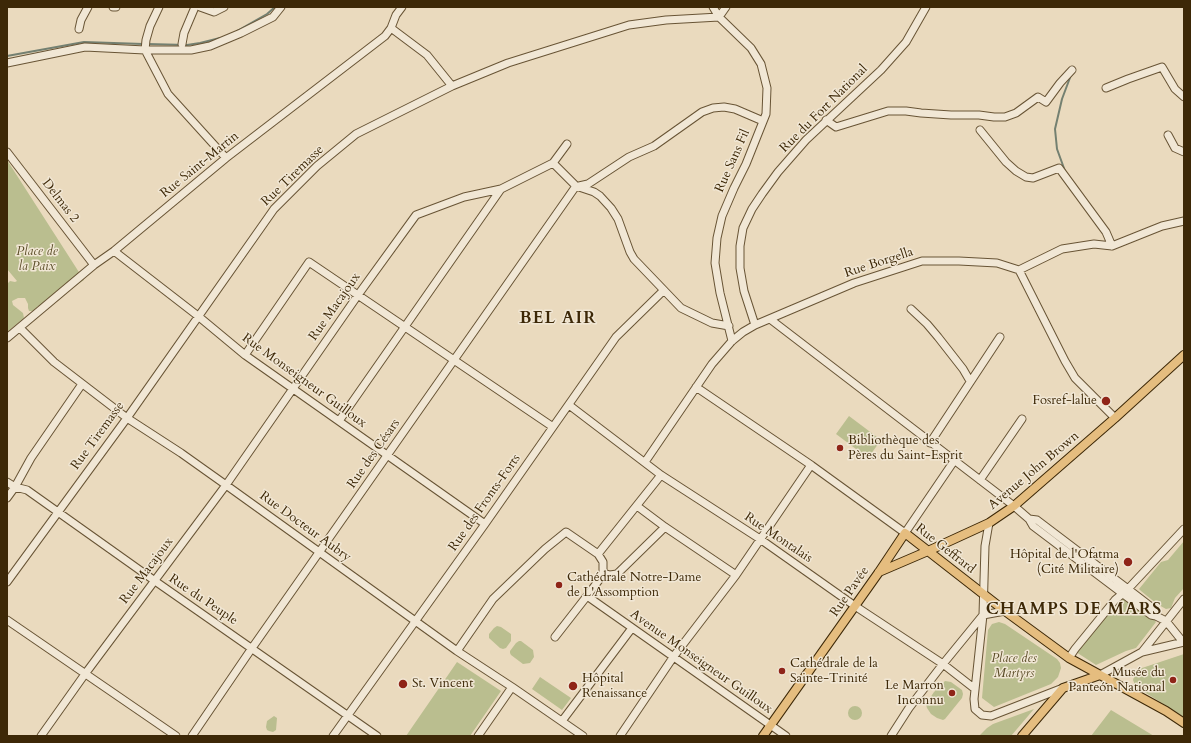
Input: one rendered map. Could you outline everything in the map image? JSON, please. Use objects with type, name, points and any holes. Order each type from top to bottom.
[{"type":"main road","name":"Avenue John Brown","points":[[879,572],[928,552],[989,523],[1014,506],[1184,356]]},
{"type":"main road","name":"Rue Geffrard","points":[[905,533],[984,595],[1069,658],[1166,711],[1184,723]]},
{"type":"main road","name":"Rue Pavée","points":[[763,736],[905,533]]},
{"type":"main road","points":[[1022,736],[1063,688],[1100,675]]},
{"type":"street","points":[[79,29],[81,20],[88,7]]},
{"type":"street","points":[[159,7],[150,26],[145,46],[168,94],[226,158]]},
{"type":"street","points":[[182,44],[184,33],[195,7]]},
{"type":"street","points":[[200,7],[214,12],[224,7]]},
{"type":"street","points":[[7,63],[85,47],[145,46],[192,50],[210,46],[240,34],[273,17],[281,7]]},
{"type":"street","name":"Rue Saint-Martin","points":[[7,338],[226,158],[370,49],[385,36],[402,7]]},
{"type":"street","name":"Rue Sans Fil","points":[[713,7],[719,17],[751,48],[760,64],[767,88],[766,114],[746,164],[722,216],[717,238],[715,263],[720,293],[732,341]]},
{"type":"street","points":[[719,17],[726,7]]},
{"type":"street","name":"Rue du Fort National","points":[[755,325],[744,292],[740,268],[740,246],[743,228],[752,209],[774,178],[806,140],[881,70],[906,42],[926,7]]},
{"type":"street","name":"Rue Tiremasse","points":[[7,582],[127,418],[274,209],[317,166],[356,134],[452,86],[508,63],[629,25],[666,20],[719,17]]},
{"type":"street","points":[[391,28],[427,55],[452,86]]},
{"type":"street","points":[[1106,88],[1162,67],[1175,89],[1184,97]]},
{"type":"street","points":[[826,120],[836,127],[888,111],[951,115],[979,114],[994,117],[1005,117],[1016,113],[1038,97],[1046,102],[1072,70]]},
{"type":"street","points":[[576,186],[584,186],[588,184],[629,157],[654,146],[702,112],[713,108],[724,107],[735,109],[763,121]]},
{"type":"street","points":[[980,130],[1006,162],[1026,177],[1033,178],[1060,168],[1101,225],[1112,246]]},
{"type":"street","points":[[1168,135],[1175,148],[1184,152]]},
{"type":"street","points":[[567,144],[553,163],[576,186],[594,192],[611,208],[621,225],[630,252],[634,259],[663,291],[681,308],[712,323],[728,326]]},
{"type":"street","name":"Delmas 2","points":[[7,152],[94,265]]},
{"type":"street","name":"Rue Macajoux","points":[[41,736],[85,674],[226,485],[358,295],[416,215],[464,197],[501,190],[553,163]]},
{"type":"street","name":"Rue des Césars","points":[[192,736],[319,552],[576,186]]},
{"type":"street","points":[[339,421],[501,190]]},
{"type":"street","points":[[1115,418],[1075,378],[1019,270],[1062,249],[1094,244],[1112,246],[1162,226],[1184,221]]},
{"type":"street","name":"Rue Monseigneur Guilloux","points":[[114,251],[198,316],[245,355],[485,524]]},
{"type":"street","name":"Rue Borgella","points":[[645,462],[712,364],[732,341],[755,325],[854,283],[922,261],[997,262],[1019,270]]},
{"type":"street","points":[[245,355],[309,262],[553,427]]},
{"type":"street","name":"Rue des Fronts-Forts","points":[[333,736],[485,524],[616,337],[663,291]]},
{"type":"street","points":[[911,309],[938,337],[970,381]]},
{"type":"street","points":[[770,318],[930,443],[1014,506],[1029,519],[1033,526],[1126,591],[1151,615],[1166,621],[1184,642],[1142,652],[1100,675]]},
{"type":"street","name":"Rue Docteur Aubry","points":[[20,328],[54,362],[127,418],[226,485],[457,651],[583,736]]},
{"type":"street","points":[[930,443],[1000,337]]},
{"type":"street","points":[[7,498],[15,487],[31,458],[82,384]]},
{"type":"street","name":"Rue Geffrard","points":[[696,387],[812,465],[905,533]]},
{"type":"street","name":"Rue Montalais","points":[[569,405],[661,475],[760,539],[855,606],[943,664],[975,689]]},
{"type":"street","points":[[980,480],[1022,419]]},
{"type":"street","name":"Rue Pavée","points":[[905,533],[954,461]]},
{"type":"street","points":[[620,736],[674,656],[736,575],[812,465]]},
{"type":"street","points":[[598,554],[661,475]]},
{"type":"street","name":"Rue du Peuple","points":[[7,482],[15,487],[27,490],[377,736]]},
{"type":"street","points":[[637,506],[665,527],[736,575]]},
{"type":"street","points":[[989,523],[985,546],[983,615],[974,706],[979,713],[984,716],[994,715],[1063,688]]},
{"type":"street","points":[[603,573],[614,575],[622,570],[665,527]]},
{"type":"street","points":[[1069,658],[1115,600],[1126,591],[1184,529]]},
{"type":"street","points":[[457,651],[493,599],[542,552],[566,532],[602,558],[603,573],[587,596],[555,636]]},
{"type":"street","name":"Avenue Monseigneur Guilloux","points":[[587,596],[786,736]]},
{"type":"street","points":[[1142,652],[1184,599]]},
{"type":"street","points":[[891,736],[943,664],[983,615],[1005,611]]},
{"type":"street","points":[[7,620],[176,736]]},
{"type":"street","points":[[562,721],[632,628]]},
{"type":"street","points":[[478,736],[512,688]]},
{"type":"green space","name":"Place de la Paix","points":[[7,160],[84,280],[41,309],[38,306],[33,311],[29,311],[25,298],[18,298],[12,301],[13,305],[23,313],[24,318],[7,332],[7,284],[10,281],[17,281],[7,269]]},
{"type":"green space","points":[[849,416],[881,440],[868,458],[836,434]]},
{"type":"green space","name":"CHAMPS DE MARS","points":[[1184,541],[1184,588],[1175,598],[1171,608],[1166,609],[1157,604],[1139,589],[1161,562],[1168,560]]},
{"type":"green space","points":[[1125,595],[1156,622],[1136,648],[1096,665],[1073,650]]},
{"type":"green space","name":"Place des Martyrs","points":[[999,622],[1005,624],[1057,659],[1061,668],[1058,677],[1051,684],[994,707],[982,698],[988,630],[992,624]]},
{"type":"green space","points":[[497,626],[511,634],[511,641],[506,648],[503,649],[489,638],[489,634]]},
{"type":"green space","points":[[519,641],[533,650],[534,657],[530,663],[523,664],[510,653]]},
{"type":"green space","points":[[1184,654],[1184,717],[1138,688],[1133,680],[1139,669]]},
{"type":"green space","points":[[457,662],[501,691],[470,736],[406,736]]},
{"type":"green space","points":[[540,677],[571,698],[562,710],[532,689]]},
{"type":"green space","points":[[945,681],[951,682],[962,690],[963,694],[962,698],[943,720],[931,714],[926,704],[934,692]]},
{"type":"green space","points":[[852,706],[858,706],[862,710],[862,716],[858,720],[852,720],[848,716],[848,710]]},
{"type":"green space","points":[[1034,709],[1011,736],[979,736],[993,724]]},
{"type":"green space","points":[[1111,710],[1154,736],[1091,736]]},
{"type":"green space","points":[[274,716],[277,718],[276,730],[273,732],[267,730],[266,727],[267,721]]},
{"type":"waterway","points":[[237,31],[267,14],[275,7]]},
{"type":"waterway","points":[[147,44],[187,45],[220,38]]},
{"type":"waterway","points":[[7,56],[84,42],[143,44]]},
{"type":"waterway","points":[[1065,171],[1057,149],[1055,129],[1062,99],[1071,75]]},
{"type":"place","name":"Fosref-lalue","points":[[1106,401]]},
{"type":"place","name":"Bibliothèque des Pères du Saint-Esprit","points":[[840,448]]},
{"type":"place","name":"Hôpital de l'Ofatma (Cité Militaire)","points":[[1128,562]]},
{"type":"place","name":"Cathédrale Notre-Dame de L'Assomption","points":[[559,585]]},
{"type":"place","name":"Cathédrale de la Sainte-Trinité","points":[[782,671]]},
{"type":"place","name":"Musée du Panteón National","points":[[1173,680]]},
{"type":"place","name":"St. Vincent","points":[[403,684]]},
{"type":"place","name":"Hôpital Renaissance","points":[[573,686]]},
{"type":"place","name":"Le Marron Inconnu","points":[[952,693]]},
{"type":"district","name":"BEL AIR","points":[[558,319]]},
{"type":"district","name":"CHAMPS DE MARS","points":[[1074,610]]}]
